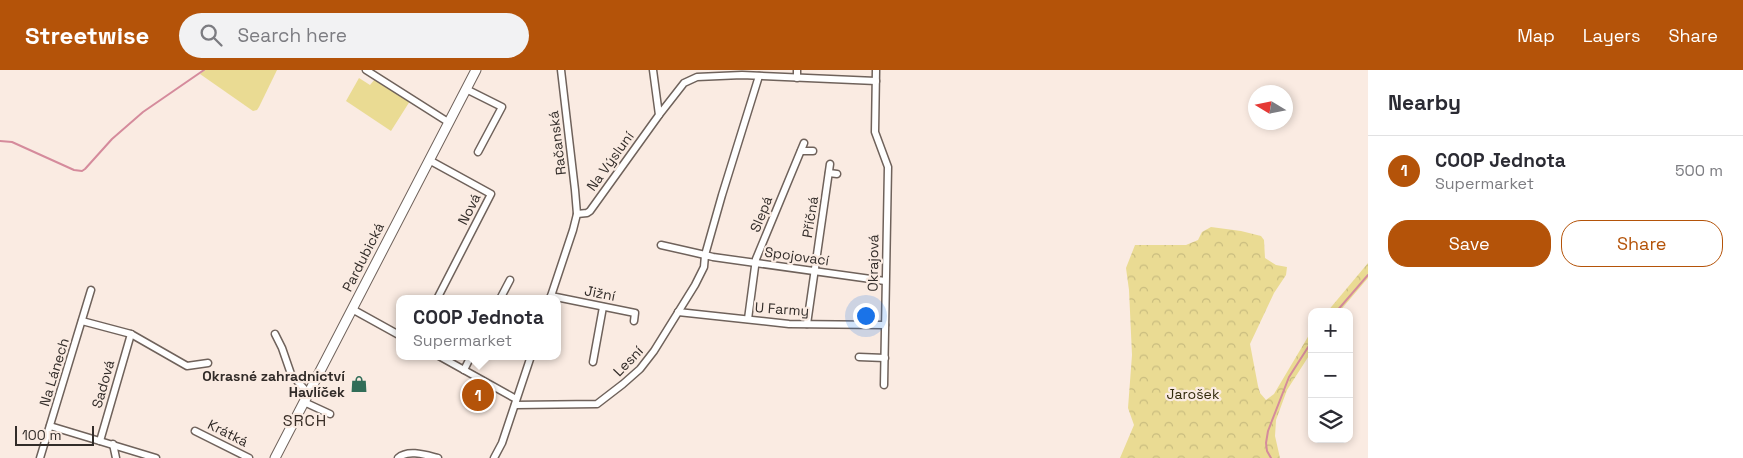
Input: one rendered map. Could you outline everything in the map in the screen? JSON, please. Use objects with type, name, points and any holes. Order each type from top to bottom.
[{"type":"street","points":[[366,70],[448,122]]},
{"type":"street","name":"Pardubická","points":[[275,458],[476,70]]},
{"type":"street","name":"Račanská","points":[[561,70],[577,214]]},
{"type":"street","points":[[653,70],[660,115]]},
{"type":"street","points":[[797,70],[797,78]]},
{"type":"street","name":"Okrajová","points":[[876,70],[875,132],[888,167],[884,385]]},
{"type":"street","name":"Na Výsluní","points":[[577,214],[587,213],[590,210],[687,80],[697,77],[742,73],[759,76],[876,81]]},
{"type":"street","name":"Lesní","points":[[516,402],[597,404],[640,369],[654,351],[704,267],[705,255],[722,195],[759,76]]},
{"type":"street","points":[[466,89],[502,107],[478,152]]},
{"type":"street","name":"Slepá","points":[[748,319],[756,263],[804,143]]},
{"type":"street","points":[[801,151],[813,151]]},
{"type":"street","name":"Nová","points":[[429,160],[491,194],[439,295]]},
{"type":"street","name":"Příčná","points":[[807,324],[830,164]]},
{"type":"street","points":[[829,174],[837,174]]},
{"type":"street","points":[[551,295],[577,214]]},
{"type":"street","points":[[661,245],[705,255]]},
{"type":"street","name":"Spojovací","points":[[705,255],[885,281]]},
{"type":"street","points":[[502,295],[510,280]]},
{"type":"street","name":"Na Lánech","points":[[40,458],[90,290]]},
{"type":"street","name":"Jižní","points":[[561,300],[636,313],[634,321]]},
{"type":"street","points":[[593,362],[603,307]]},
{"type":"street","points":[[352,309],[396,333]]},
{"type":"street","name":"U Farmy","points":[[678,312],[789,324],[885,325]]},
{"type":"street","points":[[82,321],[131,334],[188,366],[208,363]]},
{"type":"street","name":"Sadová","points":[[100,441],[131,334]]},
{"type":"street","points":[[275,334],[291,374],[306,398],[330,414]]},
{"type":"street","points":[[859,357],[885,358]]},
{"type":"street","points":[[446,360],[516,402]]},
{"type":"street","points":[[464,370],[469,360]]},
{"type":"street","points":[[494,458],[502,443],[530,360]]},
{"type":"street","points":[[50,426],[156,458]]},
{"type":"street","name":"Krátká","points":[[196,431],[249,458]]},
{"type":"street","points":[[113,444],[116,458]]},
{"type":"street","points":[[398,458],[403,454],[410,453],[438,458]]},
{"type":"green space","points":[[205,70],[277,70],[259,107],[253,111],[200,74]]},
{"type":"green space","points":[[359,78],[370,85],[375,79],[410,101],[391,131],[346,101]]},
{"type":"green space","name":"Jarošek","points":[[1211,227],[1261,236],[1264,240],[1265,258],[1276,265],[1287,267],[1286,275],[1274,293],[1250,344],[1260,393],[1266,400],[1274,394],[1308,337],[1308,357],[1287,390],[1276,420],[1275,436],[1280,458],[1120,458],[1134,425],[1128,408],[1132,355],[1126,268],[1135,245],[1186,245],[1198,240],[1202,232]]},
{"type":"green space","points":[[1368,263],[1368,278],[1342,308],[1330,308]]},
{"type":"waterway","points":[[0,141],[12,142],[74,170],[82,171],[112,139],[143,112],[204,70]]},
{"type":"waterway","points":[[1339,308],[1368,275]]},
{"type":"waterway","points":[[1271,458],[1267,451],[1266,443],[1268,431],[1289,377],[1308,347]]},
{"type":"place","name":"Okrasné zahradnictví Havlíček","points":[[359,384]]},
{"type":"place","name":"COOP Jednota","points":[[478,395]]},
{"type":"district","name":"SRCH","points":[[305,420]]}]
